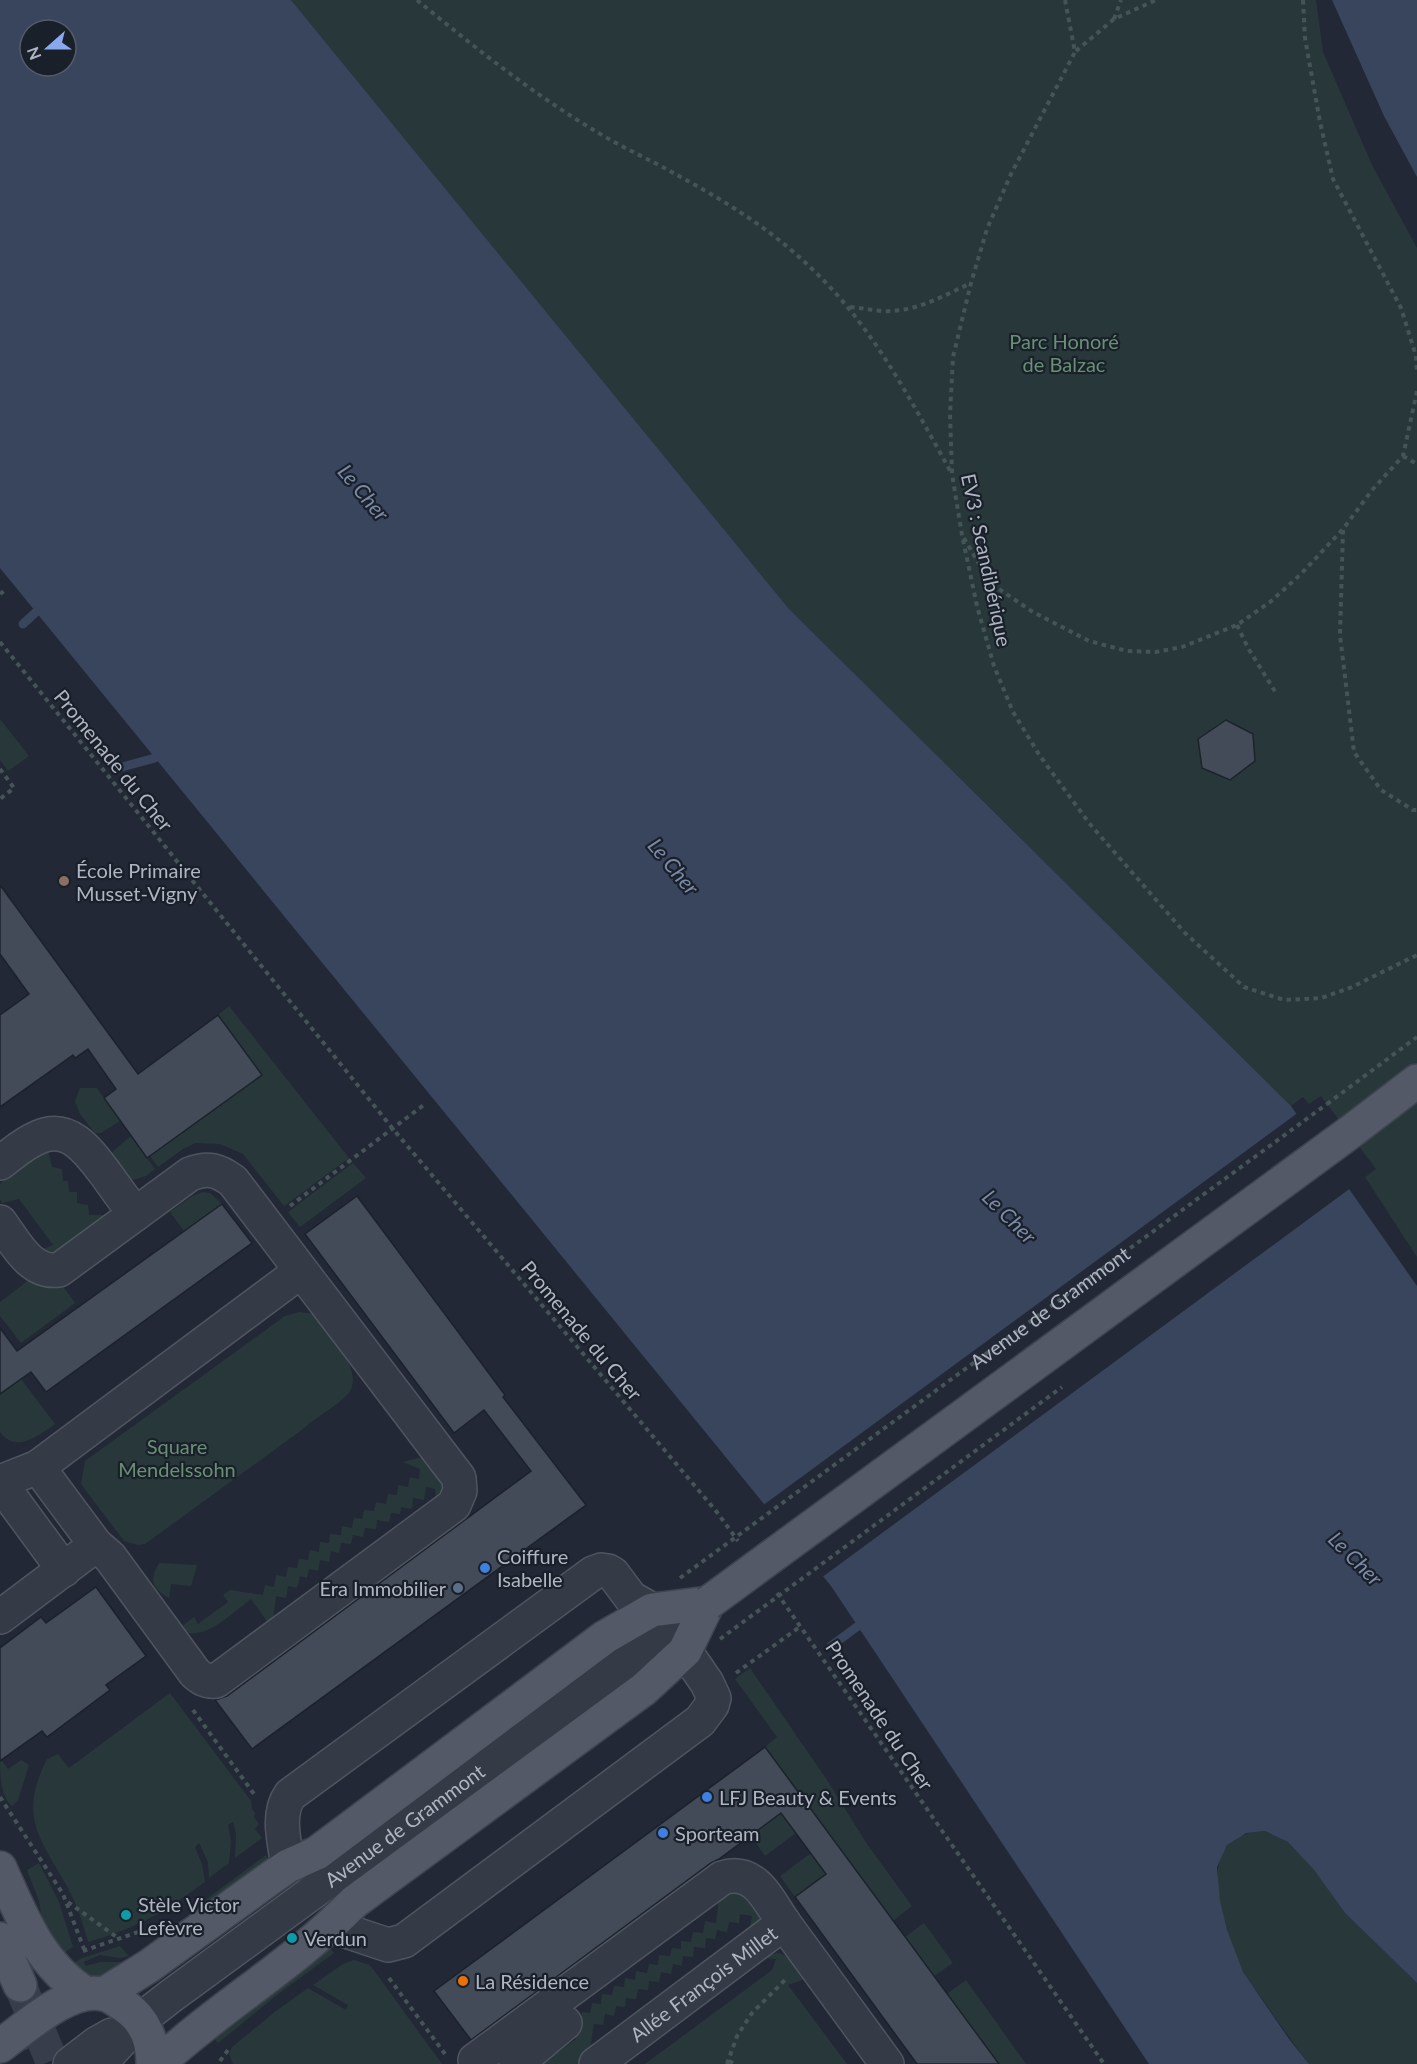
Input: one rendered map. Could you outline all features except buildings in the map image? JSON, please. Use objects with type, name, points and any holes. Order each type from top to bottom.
[{"type":"main road","name":"Avenue de Grammont","points":[[0,2046],[56,2006],[71,1998],[95,1994],[158,1960],[288,1866],[317,1853],[605,1637],[669,1631],[1417,1081]]},
{"type":"main road","name":"Avenue de Grammont","points":[[158,2064],[211,2019],[331,1926],[354,1902],[644,1689],[669,1631],[708,1603]]},
{"type":"main road","points":[[0,1868],[38,1948],[55,1969],[95,1994],[124,2006],[140,2020],[149,2041],[153,2064]]},
{"type":"main road","points":[[0,1939],[20,1985]]},
{"type":"street","points":[[0,1163],[28,1142],[41,1136],[67,1135],[88,1151],[135,1214]]},
{"type":"street","points":[[0,1222],[27,1259],[40,1269],[50,1271],[66,1266],[190,1174],[212,1168],[222,1173],[233,1181],[459,1478],[460,1491],[454,1505],[216,1681],[203,1680],[195,1673],[110,1557],[96,1545],[38,1467]]},
{"type":"street","points":[[64,1570],[0,1482],[38,1467],[302,1271]]},
{"type":"street","points":[[0,1617],[96,1545]]},
{"type":"street","points":[[288,1866],[283,1832],[285,1803],[290,1795],[593,1573],[601,1570],[613,1574],[631,1598],[669,1631],[707,1683],[714,1698],[712,1705],[700,1721],[404,1941],[388,1945],[331,1926]]},
{"type":"street","name":"Avenue de Grammont","points":[[70,2064],[96,2044],[140,2020],[669,1631]]},
{"type":"street","points":[[478,2064],[475,2060],[722,1878],[733,1874],[749,1878],[757,1883],[784,1923]]},
{"type":"street","name":"Allée François Millet","points":[[596,2064],[784,1923],[887,2064]]},
{"type":"street","name":"Avenue de Grammont","points":[[97,2064],[140,2020]]},
{"type":"street","points":[[516,2064],[565,2024]]},
{"type":"path","points":[[417,0],[502,69],[597,132],[740,210],[804,261],[849,307],[897,375],[952,474]]},
{"type":"path","points":[[1065,0],[1075,52],[1114,19],[1156,0]]},
{"type":"path","points":[[1114,19],[1121,0]]},
{"type":"path","points":[[1304,0],[1307,49],[1332,179],[1401,308],[1416,356],[1417,373]]},
{"type":"path","name":"EV3 : Scandibérique","points":[[1075,52],[1011,174],[987,229],[953,357],[950,414],[952,474],[977,606],[994,666],[1013,712],[1040,756],[1089,823],[1185,933],[1244,987],[1284,1000],[1321,998],[1350,988],[1417,955]]},
{"type":"path","points":[[849,307],[884,311],[900,310],[935,300],[971,283]]},
{"type":"path","points":[[962,535],[990,583],[1033,612],[1089,641],[1127,651],[1156,652],[1182,647],[1237,625],[1270,602],[1301,574],[1343,529],[1373,489],[1403,456],[1417,391]]},
{"type":"path","points":[[1403,456],[1417,464]]},
{"type":"path","points":[[1343,529],[1340,635],[1354,752],[1382,790],[1413,810],[1417,810]]},
{"type":"path","points":[[1237,625],[1248,648],[1276,693]]},
{"type":"path","name":"Promenade du Cher","points":[[0,642],[393,1129],[716,1511],[745,1550]]},
{"type":"path","points":[[0,769],[14,788],[0,799]]},
{"type":"path","name":"Avenue de Grammont","points":[[680,1578],[1417,1037]]},
{"type":"path","points":[[266,1225],[425,1104]]},
{"type":"path","points":[[720,1639],[1064,1385]]},
{"type":"path","name":"Promenade du Cher","points":[[773,1588],[1103,2064]]},
{"type":"path","points":[[729,1678],[801,1626]]},
{"type":"path","points":[[195,1673],[193,1710],[255,1796]]},
{"type":"path","points":[[0,1797],[66,1901],[85,1950]]},
{"type":"path","points":[[66,1901],[118,1938]]},
{"type":"path","points":[[76,1954],[126,1936]]},
{"type":"path","points":[[735,2064],[728,2062],[737,2036],[752,2013],[810,1958]]},
{"type":"path","points":[[383,1969],[446,2055]]},
{"type":"green space","name":"Parc Honoré de Balzac","points":[[291,0],[1316,0],[1323,52],[1372,165],[1417,248],[1417,1257],[1365,1177],[1376,1169],[1321,1096],[1309,1104],[1303,1097],[1291,1106],[789,609]]},
{"type":"green space","points":[[0,719],[29,756],[8,771],[0,760]]},
{"type":"green space","points":[[229,1006],[349,1158],[284,1206],[243,1154],[220,1144],[195,1143],[158,1167],[150,1156],[262,1075],[218,1015]]},
{"type":"green space","points":[[80,1088],[97,1088],[120,1121],[101,1133],[95,1133],[80,1114],[75,1101]]},
{"type":"green space","points":[[131,1136],[155,1169],[146,1176],[133,1180],[127,1177],[111,1156],[113,1151]]},
{"type":"green space","points":[[48,1151],[52,1167],[62,1169],[63,1181],[68,1181],[69,1192],[77,1192],[77,1203],[88,1205],[89,1215],[107,1215],[55,1254],[48,1254],[41,1250],[53,1245],[19,1199],[2,1203],[0,1199],[0,1184],[37,1153]]},
{"type":"green space","points":[[353,1163],[366,1178],[300,1227],[288,1212]]},
{"type":"green space","points":[[202,1192],[210,1193],[222,1204],[184,1231],[170,1212]]},
{"type":"green space","points":[[29,1280],[62,1285],[75,1303],[21,1343],[0,1316],[0,1302]]},
{"type":"green space","name":"Square Mendelssohn","points":[[299,1312],[315,1314],[343,1353],[353,1376],[352,1386],[347,1395],[145,1544],[138,1545],[124,1541],[81,1484],[85,1461],[285,1316]]},
{"type":"green space","points":[[21,1379],[55,1424],[28,1440],[13,1442],[0,1432],[0,1394]]},
{"type":"green space","points":[[418,1458],[427,1459],[447,1487],[437,1509],[435,1489],[426,1487],[424,1500],[413,1498],[412,1509],[401,1507],[400,1514],[391,1513],[389,1522],[377,1520],[376,1529],[365,1528],[363,1537],[353,1535],[351,1544],[341,1543],[339,1553],[331,1551],[329,1562],[320,1560],[318,1571],[309,1569],[307,1578],[300,1576],[297,1588],[288,1586],[286,1598],[276,1596],[272,1628],[251,1599],[209,1629],[191,1633],[182,1631],[182,1626],[194,1617],[198,1624],[228,1602],[223,1595],[230,1590],[263,1595],[265,1585],[274,1587],[276,1575],[286,1577],[288,1567],[297,1568],[299,1559],[308,1560],[310,1550],[319,1552],[320,1542],[329,1543],[330,1534],[341,1535],[342,1526],[352,1528],[354,1518],[362,1519],[364,1510],[374,1511],[376,1502],[386,1504],[388,1494],[397,1495],[398,1485],[408,1487],[410,1477],[419,1479],[420,1469],[403,1462]]},
{"type":"green space","points":[[159,1563],[197,1565],[191,1586],[171,1584],[169,1598],[163,1595],[153,1579]]},
{"type":"green space","points":[[750,1668],[827,1780],[867,1844],[912,1906],[893,1921],[765,1747],[777,1737],[735,1679]]},
{"type":"green space","points":[[170,1693],[251,1801],[254,1817],[259,1824],[255,1829],[262,1838],[235,1858],[236,1834],[233,1822],[228,1825],[231,1842],[229,1863],[209,1878],[208,1862],[199,1843],[195,1847],[202,1864],[205,1882],[150,1918],[122,1931],[88,1942],[72,1896],[36,1828],[33,1813],[38,1779],[47,1759],[58,1754],[69,1768]]},
{"type":"green space","points":[[0,1758],[8,1769],[21,1760],[29,1765],[18,1800],[12,1806],[3,1791]]},
{"type":"green space","points":[[781,1813],[796,1833],[765,1856],[751,1836]]},
{"type":"green space","points":[[1265,1831],[1288,1842],[1314,1870],[1345,1913],[1417,1983],[1417,2064],[1309,2064],[1246,1978],[1225,1925],[1218,1890],[1218,1873],[1221,1858],[1231,1841],[1244,1834]]},
{"type":"green space","points":[[811,1853],[826,1874],[795,1897],[780,1876]]},
{"type":"green space","points":[[266,1855],[269,1861],[193,1916],[189,1912]]},
{"type":"green space","points":[[39,1863],[59,1902],[73,1947],[59,1956],[44,1932],[39,1901],[27,1870]]},
{"type":"green space","points":[[743,1886],[762,1920],[748,1938],[752,1916],[740,1914],[739,1923],[729,1922],[727,1932],[717,1930],[715,1939],[706,1938],[705,1948],[694,1947],[693,1957],[683,1956],[682,1966],[673,1964],[671,1974],[661,1972],[659,1982],[649,1981],[648,1990],[638,1989],[636,1999],[626,1998],[625,2007],[616,2006],[614,2016],[605,2014],[603,2025],[594,2024],[589,2055],[577,2064],[542,2064],[576,2039],[556,2012],[574,1998],[571,2019],[581,2021],[582,2012],[590,2013],[592,2003],[601,2004],[602,1994],[612,1995],[614,1986],[624,1987],[625,1978],[635,1980],[636,1971],[647,1973],[649,1964],[658,1965],[659,1955],[670,1956],[672,1948],[681,1949],[681,1941],[691,1942],[693,1932],[703,1933],[705,1921],[716,1923],[720,1890]]},
{"type":"green space","points":[[924,1923],[953,1963],[934,1976],[905,1937]]},
{"type":"green space","points":[[120,1946],[129,1956],[120,1958],[100,1955],[84,1962],[85,1966],[100,1962],[128,1962],[112,1975],[84,1975],[68,1966],[82,1958]]},
{"type":"green space","points":[[330,1948],[334,1953],[218,2043],[213,2037]]},
{"type":"green space","points":[[778,1953],[790,1959],[805,1979],[788,1985],[847,2064],[645,2064],[772,1970],[776,1959],[763,1958]]},
{"type":"green space","points":[[354,1960],[369,1965],[373,1969],[442,2064],[233,2064],[229,2054],[232,2047],[308,1988],[346,2010],[348,2005],[313,1985],[343,1964]]},
{"type":"green space","points":[[966,1980],[1026,2064],[985,2064],[947,1994]]},
{"type":"water","name":"Le Cher","points":[[0,0],[291,0],[789,609],[1291,1106],[1417,1286],[1417,1983],[1345,1913],[1314,1870],[1288,1842],[1265,1831],[1246,1833],[1227,1845],[1217,1867],[1220,1901],[1227,1930],[1243,1972],[1309,2064],[1149,2064],[831,1586],[0,568]]},
{"type":"water","points":[[1332,0],[1417,0],[1417,177],[1384,116]]},
{"type":"pier","points":[[1299,1112],[1352,1187],[821,1578],[762,1506]]},
{"type":"waterway","points":[[23,624],[36,612]]},
{"type":"waterway","points":[[122,767],[155,758]]},
{"type":"waterway","points":[[831,1646],[858,1626]]},
{"type":"tunnel","points":[[20,1985],[53,2064]]},
{"type":"tunnel","points":[[0,2025],[17,2064]]},
{"type":"place","name":"École Primaire Musset-Vigny","points":[[64,881]]},
{"type":"place","name":"Coiffure Isabelle","points":[[485,1568]]},
{"type":"place","name":"Era Immobilier","points":[[458,1588]]},
{"type":"place","name":"LFJ Beauty & Events","points":[[707,1797]]},
{"type":"place","name":"Sporteam","points":[[663,1833]]},
{"type":"place","name":"Stèle Victor Lefèvre","points":[[126,1915]]},
{"type":"place","name":"Verdun","points":[[292,1938]]},
{"type":"place","name":"La Résidence","points":[[463,1981]]}]
